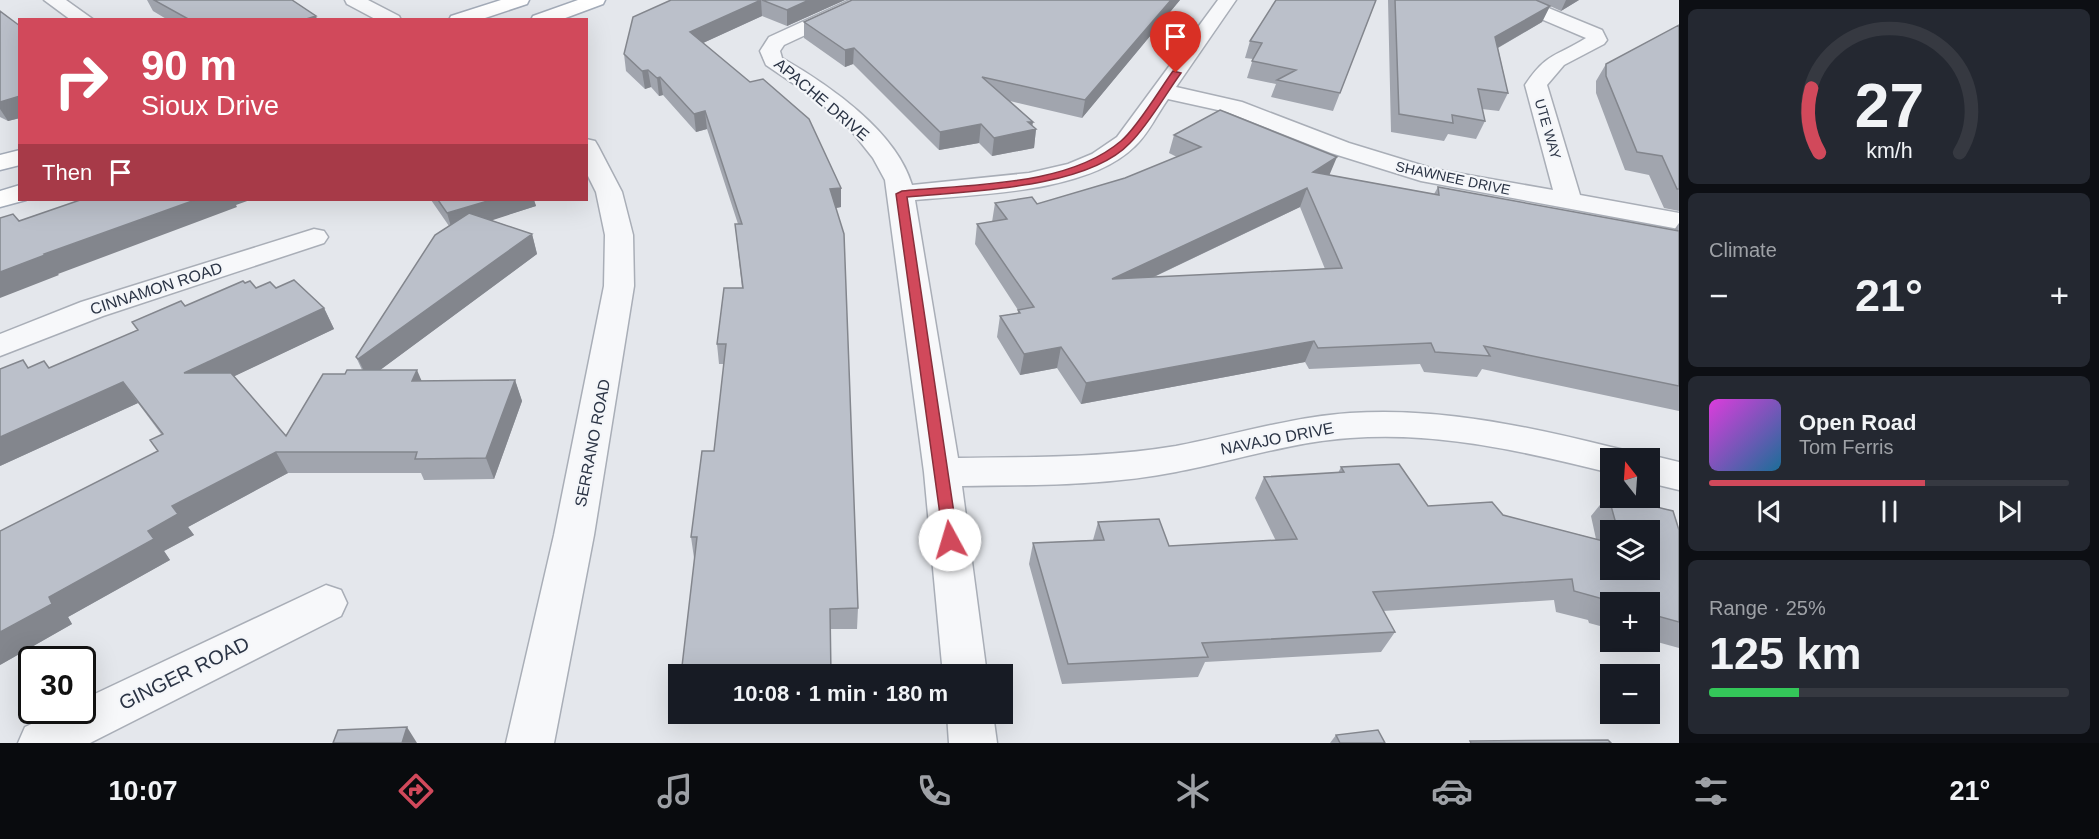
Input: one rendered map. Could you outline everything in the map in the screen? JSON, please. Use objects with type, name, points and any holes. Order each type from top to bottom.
[{"type":"main road","points":[[464,18],[520,0]]},
{"type":"main road","points":[[546,18],[596,0]]},
{"type":"main road","points":[[0,163],[18,158]]},
{"type":"main road","points":[[0,199],[18,194]]},
{"type":"street","points":[[53,0],[82,18]]},
{"type":"street","points":[[354,0],[388,18]]},
{"type":"street","name":"APACHE DRIVE","points":[[865,0],[776,41],[770,51],[773,61],[792,71],[867,134],[894,172],[902,194],[942,472],[964,664]]},
{"type":"street","points":[[902,194],[1029,181],[1076,170],[1101,159],[1126,142],[1227,0]]},
{"type":"street","name":"UTE WAY","points":[[1513,0],[1595,34],[1597,39],[1560,57],[1545,69],[1536,85],[1569,201]]},
{"type":"street","name":"SHAWNEE DRIVE","points":[[1164,91],[1234,107],[1391,165],[1430,176],[1679,221]]},
{"type":"street","name":"SERRANO ROAD","points":[[530,743],[574,535],[619,286],[620,235],[609,192],[588,150]]},
{"type":"street","name":"CINNAMON ROAD","points":[[0,346],[92,309],[314,237]]},
{"type":"street","name":"NAVAJO DRIVE","points":[[942,472],[1075,470],[1152,463],[1308,429],[1397,424],[1448,426],[1515,436],[1600,457]]},
{"type":"street","points":[[1660,471],[1679,476]]},
{"type":"street","name":"GINGER ROAD","points":[[42,743],[326,603]]},
{"type":"street","points":[[971,724],[973,743]]},
{"type":"building","points":[[154,0],[292,0],[316,16],[310,18],[186,18]]},
{"type":"building","points":[[671,0],[761,0],[690,32],[750,82],[763,79],[809,119],[841,188],[830,189],[844,234],[858,608],[830,609],[831,664],[682,664],[697,537],[691,537],[702,451],[714,451],[726,344],[717,344],[724,288],[743,288],[735,224],[742,224],[705,111],[694,114],[660,77],[657,78],[648,70],[642,71],[624,54],[633,17]]},
{"type":"building","points":[[762,0],[809,0],[787,10]]},
{"type":"building","points":[[852,0],[1171,0],[1085,100],[982,77],[1033,122],[1028,122],[1036,129],[994,138],[981,124],[940,132],[854,48],[845,50],[804,22]]},
{"type":"building","points":[[1276,0],[1376,0],[1340,93],[1277,80],[1296,70],[1252,61],[1262,43],[1250,41]]},
{"type":"building","points":[[1395,0],[1536,0],[1550,6],[1495,37],[1508,93],[1478,89],[1485,121],[1452,115],[1453,123],[1399,114]]},
{"type":"building","points":[[0,11],[18,24],[18,97],[0,102]]},
{"type":"building","points":[[1679,25],[1679,189],[1677,189],[1662,156],[1637,152],[1606,76],[1606,64]]},
{"type":"building","points":[[1220,110],[1337,157],[1313,172],[1439,195],[1438,187],[1679,231],[1679,386],[1484,346],[1490,356],[1435,352],[1431,343],[1318,348],[1314,341],[1086,383],[1061,347],[1024,354],[1000,316],[1020,313],[1018,310],[1034,307],[977,224],[1007,219],[995,203],[1032,197],[1037,204],[1125,178],[1201,147],[1174,135]],"holes":[[[1307,188],[1342,268],[1112,279]]]},
{"type":"building","points":[[77,201],[192,201],[0,272],[0,218],[13,214],[19,221]]},
{"type":"building","points":[[439,201],[488,201],[447,213]]},
{"type":"building","points":[[469,213],[532,234],[358,359],[356,357],[435,235]]},
{"type":"building","points":[[294,280],[324,308],[184,373],[231,373],[286,436],[323,374],[345,374],[347,370],[417,370],[412,381],[515,380],[486,458],[415,459],[417,452],[276,452],[172,506],[178,514],[148,531],[154,539],[49,597],[52,604],[0,632],[0,531],[158,451],[150,440],[163,434],[123,382],[0,437],[0,369],[23,360],[28,368],[44,361],[49,368],[138,330],[132,322],[181,301],[185,306],[243,281],[245,283],[250,281],[256,288],[270,282],[276,288]]},
{"type":"building","points":[[1399,464],[1428,506],[1492,502],[1503,515],[1600,540],[1600,580],[1660,580],[1660,520],[1615,520],[1612,508],[1660,508],[1673,511],[1679,530],[1679,622],[1660,617],[1660,592],[1600,592],[1600,598],[1574,591],[1572,579],[1373,592],[1395,632],[1202,643],[1208,657],[1068,664],[1033,543],[1104,540],[1098,522],[1159,519],[1169,546],[1297,539],[1264,477],[1344,472],[1341,467]]},
{"type":"building","points":[[407,727],[402,743],[333,743],[338,730]]},
{"type":"building","points":[[1378,730],[1385,743],[1340,743],[1336,735]]},
{"type":"building","points":[[1608,740],[1611,743],[1471,743],[1470,741]]},
{"type":"route","points":[[950,540],[902,194],[986,187],[1047,178],[1076,170],[1101,159],[1126,142],[1176,73]]}]
